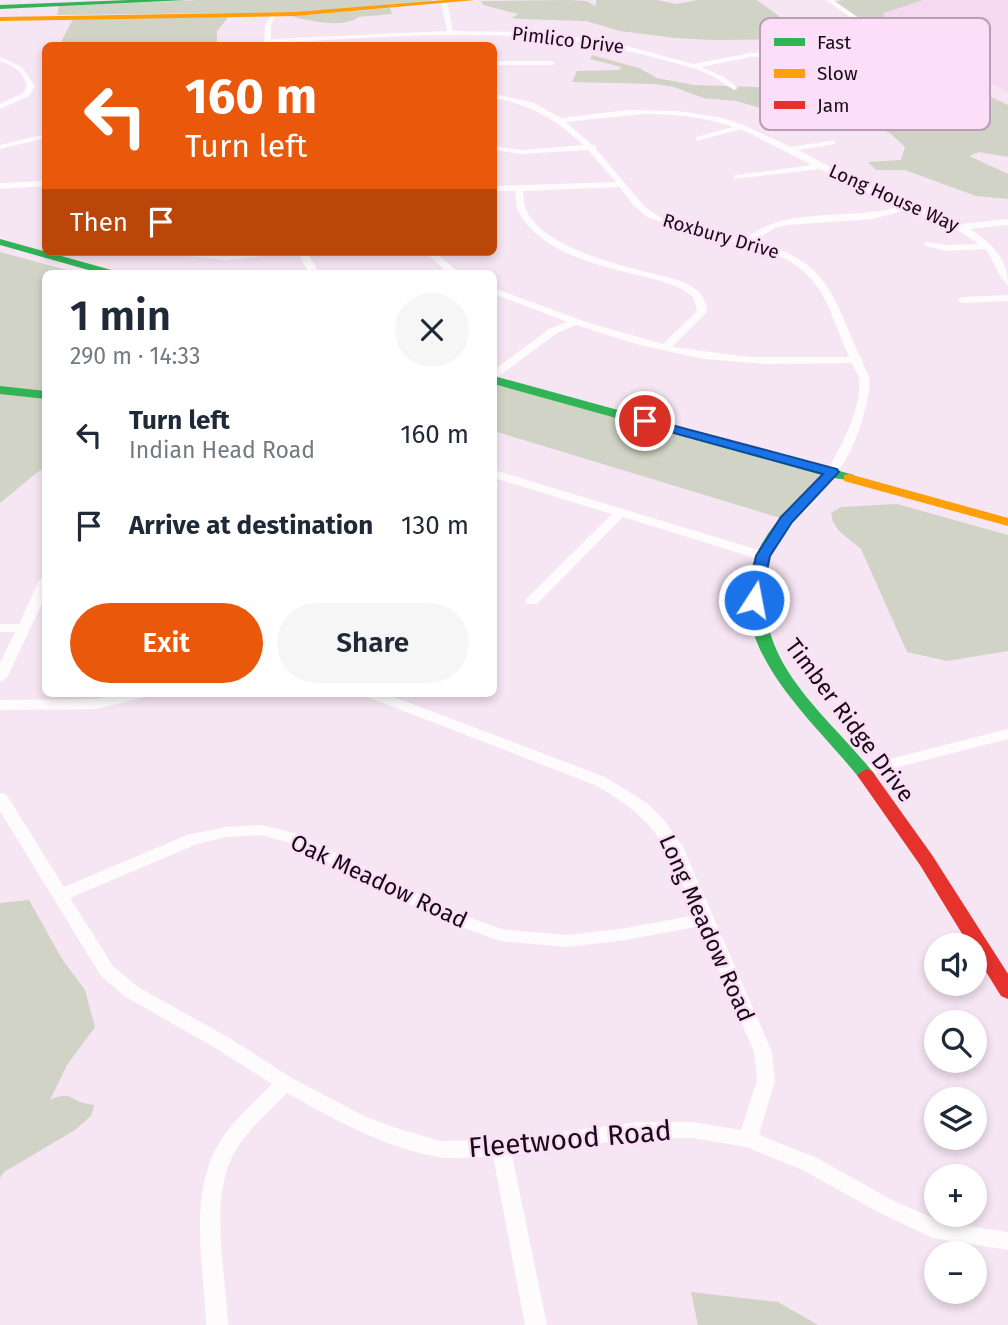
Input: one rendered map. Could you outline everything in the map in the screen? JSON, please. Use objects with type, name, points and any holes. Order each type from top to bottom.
[{"type":"main road","points":[[0,6],[136,0]]},
{"type":"main road","points":[[0,6],[184,0]]},
{"type":"main road","points":[[0,19],[53,9],[273,15],[472,0]]},
{"type":"main road","points":[[0,242],[42,254]]},
{"type":"main road","points":[[50,256],[100,270]]},
{"type":"main road","points":[[497,379],[1008,522]]},
{"type":"main road","points":[[0,390],[42,395]]},
{"type":"main road","name":"Timber Ridge Drive","points":[[832,472],[786,520],[763,556],[754,600],[759,632],[775,666],[863,771],[926,860],[1008,991]]},
{"type":"street","points":[[829,0],[855,18]]},
{"type":"street","points":[[444,2],[450,31]]},
{"type":"street","points":[[267,42],[268,25],[273,15]]},
{"type":"street","name":"Pimlico Drive","points":[[283,42],[450,31],[516,32],[601,41],[715,74],[734,89]]},
{"type":"street","points":[[362,37],[365,42]]},
{"type":"street","points":[[692,66],[760,55]]},
{"type":"street","points":[[0,59],[13,62],[33,78],[26,93],[0,107]]},
{"type":"street","points":[[497,63],[552,62]]},
{"type":"street","name":"Roxbury Drive","points":[[497,96],[526,101],[593,147],[648,214],[666,222],[795,259],[814,271],[858,360],[864,378],[864,393],[841,459],[832,472]]},
{"type":"street","points":[[637,100],[639,110]]},
{"type":"street","name":"Long House Way","points":[[558,121],[639,110],[696,115],[765,134],[870,191],[961,227],[987,246],[1002,264],[1008,282]]},
{"type":"street","points":[[699,139],[743,127]]},
{"type":"street","points":[[0,147],[42,137]]},
{"type":"street","points":[[792,149],[832,142]]},
{"type":"street","points":[[497,148],[541,152],[593,147]]},
{"type":"street","points":[[737,177],[822,166]]},
{"type":"street","points":[[0,186],[42,183]]},
{"type":"street","points":[[497,188],[623,184]]},
{"type":"street","points":[[519,189],[517,200],[521,210],[533,225],[555,243],[575,253],[680,284],[696,292],[703,303],[702,312],[666,347]]},
{"type":"street","points":[[744,244],[754,233],[776,224],[872,216],[909,206]]},
{"type":"street","points":[[961,227],[1008,222]]},
{"type":"street","points":[[928,244],[947,248],[987,246]]},
{"type":"street","points":[[216,256],[235,256]]},
{"type":"street","points":[[435,256],[451,270]]},
{"type":"street","points":[[497,292],[575,322],[666,347],[734,359],[858,360]]},
{"type":"street","points":[[962,300],[1008,298]]},
{"type":"street","points":[[497,376],[552,331],[575,322]]},
{"type":"street","points":[[497,475],[763,556]]},
{"type":"street","points":[[532,601],[620,513]]},
{"type":"street","points":[[0,678],[42,588]]},
{"type":"street","points":[[0,628],[23,628]]},
{"type":"street","points":[[0,705],[96,704],[127,697]]},
{"type":"street","name":"Long Meadow Road","points":[[380,697],[600,781],[636,800],[659,823],[675,847],[763,1052],[766,1080],[748,1139]]},
{"type":"street","points":[[863,771],[1008,734]]},
{"type":"street","name":"Fleetwood Road","points":[[0,798],[107,971],[132,992],[224,1044],[285,1083],[357,1122],[390,1135],[440,1149],[501,1148],[638,1129],[692,1129],[748,1139],[810,1164],[885,1206],[940,1231],[1008,1241]]},
{"type":"street","name":"Oak Meadow Road","points":[[61,895],[193,839],[226,832],[261,830],[292,838],[446,915],[500,935],[567,941],[626,934],[705,919]]},
{"type":"street","points":[[217,1325],[212,1188],[221,1158],[239,1130],[285,1083]]},
{"type":"street","points":[[501,1148],[536,1325]]},
{"type":"shaded area","points":[[200,0],[432,1],[313,12],[57,15],[59,6]]},
{"type":"shaded area","points":[[568,0],[586,1],[596,6],[596,0],[657,0],[676,4],[697,0],[757,0],[781,18],[760,18],[760,40],[675,38],[620,31],[586,21],[512,18],[518,14],[483,5],[481,1]]},
{"type":"shaded area","points":[[923,0],[884,13],[884,18],[858,18],[833,2]]},
{"type":"shaded area","points":[[1008,0],[1008,93],[990,83],[990,18],[875,18],[847,2]]},
{"type":"shaded area","points":[[390,8],[392,14],[358,17],[344,23],[326,23],[291,16]]},
{"type":"shaded area","points":[[230,15],[217,31],[217,42],[61,42],[73,19]]},
{"type":"shaded area","points":[[592,55],[639,68],[657,78],[694,85],[760,87],[760,108],[736,101],[703,98],[674,87],[655,84],[572,82],[577,71],[620,70],[621,67],[590,59]]},
{"type":"shaded area","points":[[990,96],[1008,105],[1008,157],[979,152],[969,156],[1008,174],[1008,199],[976,196],[905,170],[876,170],[868,162],[901,160],[905,147],[890,133],[882,130],[990,130]]},
{"type":"shaded area","points":[[0,252],[67,270],[42,270],[42,391],[0,387]]},
{"type":"shaded area","points":[[497,381],[832,472],[787,520],[497,432]]},
{"type":"shaded area","points":[[0,393],[42,397],[42,470],[0,503]]},
{"type":"shaded area","points":[[897,504],[1008,535],[1008,651],[947,661],[907,652],[861,549],[839,531],[831,513],[841,507]]},
{"type":"shaded area","points":[[29,900],[62,959],[85,990],[95,1027],[67,1065],[50,1100],[68,1096],[94,1105],[91,1116],[75,1130],[4,1172],[0,1178],[0,903]]},
{"type":"shaded area","points":[[691,1292],[778,1302],[818,1325],[698,1325]]},
{"type":"traffic: fast","points":[[0,7],[184,0]]},
{"type":"traffic: fast","points":[[0,242],[42,254]]},
{"type":"traffic: fast","points":[[50,256],[100,270]]},
{"type":"traffic: fast","points":[[497,381],[849,478]]},
{"type":"traffic: fast","points":[[0,390],[42,395]]},
{"type":"traffic: fast","points":[[832,472],[795,511],[770,543],[761,564],[756,610],[762,637],[774,662],[790,686],[866,775]]},
{"type":"traffic: slow","points":[[0,19],[295,14],[472,0]]},
{"type":"traffic: slow","points":[[849,478],[1008,522]]},
{"type":"traffic: jam","points":[[866,775],[926,860],[1008,991]]},
{"type":"route","points":[[645,421],[832,472],[786,520],[763,556],[754,600]]}]
